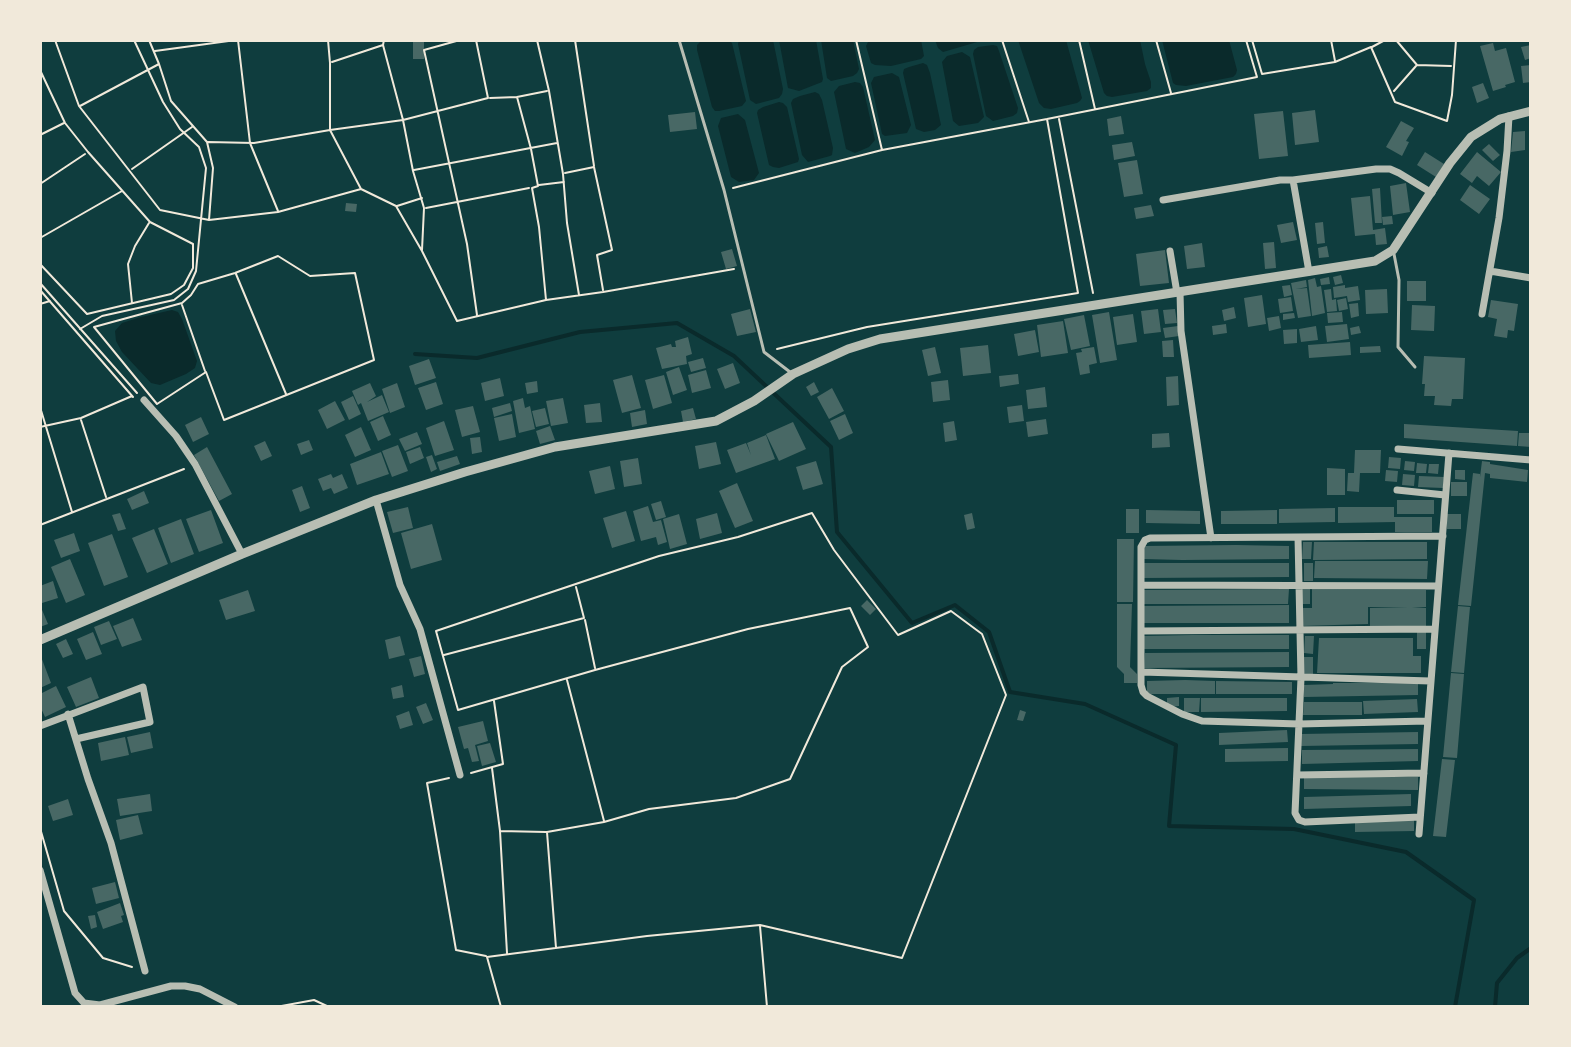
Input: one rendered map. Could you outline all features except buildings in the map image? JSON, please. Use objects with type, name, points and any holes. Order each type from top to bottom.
[{"type":"street","points":[[40,640],[376,500],[555,447],[716,421],[754,401],[793,374],[848,349],[880,339],[1375,261],[1393,250],[1450,163],[1471,137],[1509,116],[1531,111]]},
{"type":"street","points":[[1482,314],[1499,218],[1509,116]]},
{"type":"street","points":[[1163,200],[1280,180],[1376,169],[1390,169],[1432,193]]},
{"type":"street","points":[[1293,180],[1309,272]]},
{"type":"street","points":[[1170,251],[1211,538]]},
{"type":"street","points":[[1490,271],[1531,278]]},
{"type":"street","points":[[144,400],[176,436],[195,464],[242,554]]},
{"type":"street","points":[[1398,449],[1531,460]]},
{"type":"street","points":[[1419,834],[1449,453]]},
{"type":"street","points":[[1397,490],[1445,495]]},
{"type":"street","points":[[376,500],[400,585],[420,629],[460,775]]},
{"type":"street","points":[[1427,721],[1299,724],[1202,721],[1147,696],[1141,685],[1141,547],[1145,540],[1443,536]]},
{"type":"street","points":[[1298,537],[1301,678],[1295,813],[1299,820],[1305,822],[1420,817]]},
{"type":"street","points":[[1141,585],[1438,586]]},
{"type":"street","points":[[1141,631],[1435,629]]},
{"type":"street","points":[[1142,672],[1430,681]]},
{"type":"street","points":[[40,726],[143,687],[150,722],[76,739]]},
{"type":"street","points":[[68,714],[111,843],[145,971]]},
{"type":"street","points":[[1297,775],[1424,773]]},
{"type":"street","points":[[40,870],[75,993],[84,1003],[100,1005],[171,986],[185,986],[200,989],[235,1007]]},
{"type":"lane","points":[[679,40],[724,190],[764,352],[793,374]]},
{"type":"lane","points":[[1393,250],[1399,280],[1398,347],[1415,367]]},
{"type":"path","points":[[55,40],[79,106],[160,210],[209,220],[278,212],[361,189]]},
{"type":"path","points":[[80,329],[102,316],[174,300],[188,289],[196,271],[206,168],[199,147],[183,133],[163,102],[134,40]]},
{"type":"path","points":[[149,40],[171,101],[207,142],[213,168],[209,220]]},
{"type":"path","points":[[153,51],[238,40],[250,143],[278,212]]},
{"type":"path","points":[[328,40],[330,130],[361,189],[396,206],[457,321],[546,300],[744,268]]},
{"type":"path","points":[[460,40],[424,50],[467,244],[477,316]]},
{"type":"path","points":[[476,40],[488,98]]},
{"type":"path","points":[[537,40],[563,174],[567,223],[579,296]]},
{"type":"path","points":[[575,40],[594,167],[612,250],[597,255],[603,292]]},
{"type":"path","points":[[856,40],[882,150]]},
{"type":"path","points":[[1002,40],[1029,122]]},
{"type":"path","points":[[1079,40],[1095,110]]},
{"type":"path","points":[[1156,40],[1172,95]]},
{"type":"path","points":[[724,190],[882,150],[1059,118],[1257,77],[1246,40]]},
{"type":"path","points":[[1252,40],[1262,74],[1335,62],[1385,40]]},
{"type":"path","points":[[1331,40],[1335,62]]},
{"type":"path","points":[[1396,40],[1417,65],[1453,66]]},
{"type":"path","points":[[1371,47],[1395,102],[1447,121],[1456,40]]},
{"type":"path","points":[[330,63],[383,42],[424,208],[422,251]]},
{"type":"path","points":[[79,106],[159,64]]},
{"type":"path","points":[[1392,93],[1417,65]]},
{"type":"path","points":[[40,70],[65,123],[122,191],[150,222],[193,244],[193,268],[184,285],[171,294],[87,314],[40,264]]},
{"type":"path","points":[[40,83],[45,80]]},
{"type":"path","points":[[207,142],[250,143],[403,120],[488,98],[549,91]]},
{"type":"path","points":[[517,97],[538,186]]},
{"type":"path","points":[[1059,118],[1096,305]]},
{"type":"path","points":[[764,352],[867,327],[1078,293],[1047,119]]},
{"type":"path","points":[[40,135],[65,123]]},
{"type":"path","points":[[131,170],[193,126]]},
{"type":"path","points":[[413,171],[557,143]]},
{"type":"path","points":[[40,184],[88,152]]},
{"type":"path","points":[[563,174],[594,167]]},
{"type":"path","points":[[424,208],[564,182]]},
{"type":"path","points":[[532,188],[546,300]]},
{"type":"path","points":[[40,238],[122,191]]},
{"type":"path","points":[[396,206],[422,198]]},
{"type":"path","points":[[132,304],[128,264],[150,222]]},
{"type":"path","points":[[182,303],[224,420],[374,360],[355,273],[310,276],[278,256],[198,284],[182,303],[94,327],[157,404],[206,372]]},
{"type":"path","points":[[235,273],[286,394]]},
{"type":"path","points":[[40,283],[144,400]]},
{"type":"path","points":[[40,290],[132,396],[81,418],[40,427]]},
{"type":"path","points":[[40,304],[50,301]]},
{"type":"path","points":[[40,407],[72,512]]},
{"type":"path","points":[[81,418],[106,498]]},
{"type":"path","points":[[40,525],[186,468]]},
{"type":"path","points":[[494,700],[503,764],[427,783],[456,950],[487,957],[760,925],[902,958],[1006,695],[982,634],[951,611],[898,635],[834,550],[812,513],[738,537],[659,556],[436,631],[458,710],[748,629],[850,608],[868,647],[842,667],[790,779],[736,798],[649,809],[604,822],[547,832],[500,831]]},
{"type":"path","points":[[576,585],[595,670]]},
{"type":"path","points":[[443,655],[584,618]]},
{"type":"path","points":[[567,680],[604,822]]},
{"type":"path","points":[[492,767],[500,831],[507,954]]},
{"type":"path","points":[[40,828],[64,911],[103,958],[145,971]]},
{"type":"path","points":[[547,832],[556,948]]},
{"type":"path","points":[[760,925],[767,1007]]},
{"type":"path","points":[[487,957],[501,1007]]},
{"type":"path","points":[[276,1007],[314,1000],[329,1007]]},
{"type":"water","points":[[729,40],[732,43],[746,101],[742,106],[719,111],[712,107],[697,50],[701,41]]},
{"type":"water","points":[[739,40],[773,40],[783,89],[779,98],[756,104],[750,100]]},
{"type":"water","points":[[779,40],[816,40],[822,82],[799,91],[788,88]]},
{"type":"water","points":[[821,40],[853,40],[859,69],[857,73],[831,81],[827,78]]},
{"type":"water","points":[[869,40],[921,40],[924,56],[891,66],[875,65],[871,63],[866,46]]},
{"type":"water","points":[[935,40],[984,40],[943,52]]},
{"type":"water","points":[[1018,40],[1066,40],[1082,98],[1080,101],[1044,108],[1039,103]]},
{"type":"water","points":[[1088,40],[1140,40],[1151,88],[1107,96]]},
{"type":"water","points":[[1162,40],[1229,40],[1236,74],[1186,86],[1176,85]]},
{"type":"water","points":[[993,45],[999,51],[1018,108],[1013,116],[993,121],[986,116],[973,54],[978,47]]},
{"type":"water","points":[[962,52],[970,57],[984,117],[978,123],[959,126],[953,121],[942,62],[947,56]]},
{"type":"water","points":[[923,63],[930,73],[941,125],[924,132],[916,129],[903,73],[904,69]]},
{"type":"water","points":[[892,73],[899,77],[911,125],[907,133],[885,136],[871,83],[874,77]]},
{"type":"water","points":[[855,82],[863,87],[875,140],[869,147],[855,153],[846,149],[834,92],[839,86]]},
{"type":"water","points":[[815,92],[822,100],[833,148],[832,155],[808,162],[802,155],[791,103],[793,99]]},
{"type":"water","points":[[779,102],[787,107],[799,159],[779,168],[769,165],[757,113],[763,107]]},
{"type":"water","points":[[738,114],[745,120],[759,173],[754,180],[739,182],[731,177],[718,126],[721,118]]},
{"type":"water","points":[[172,310],[178,312],[182,319],[197,361],[195,368],[160,385],[151,383],[122,352],[115,331],[122,323]]},
{"type":"waterway","points":[[415,354],[477,358],[580,332],[677,323],[734,356],[831,447],[837,532],[912,623],[955,605],[989,632],[1010,692],[1085,704],[1176,745],[1169,826],[1294,829],[1406,852],[1474,900],[1455,1007]]},
{"type":"waterway","points":[[1495,1007],[1497,983],[1517,958],[1531,948]]}]
